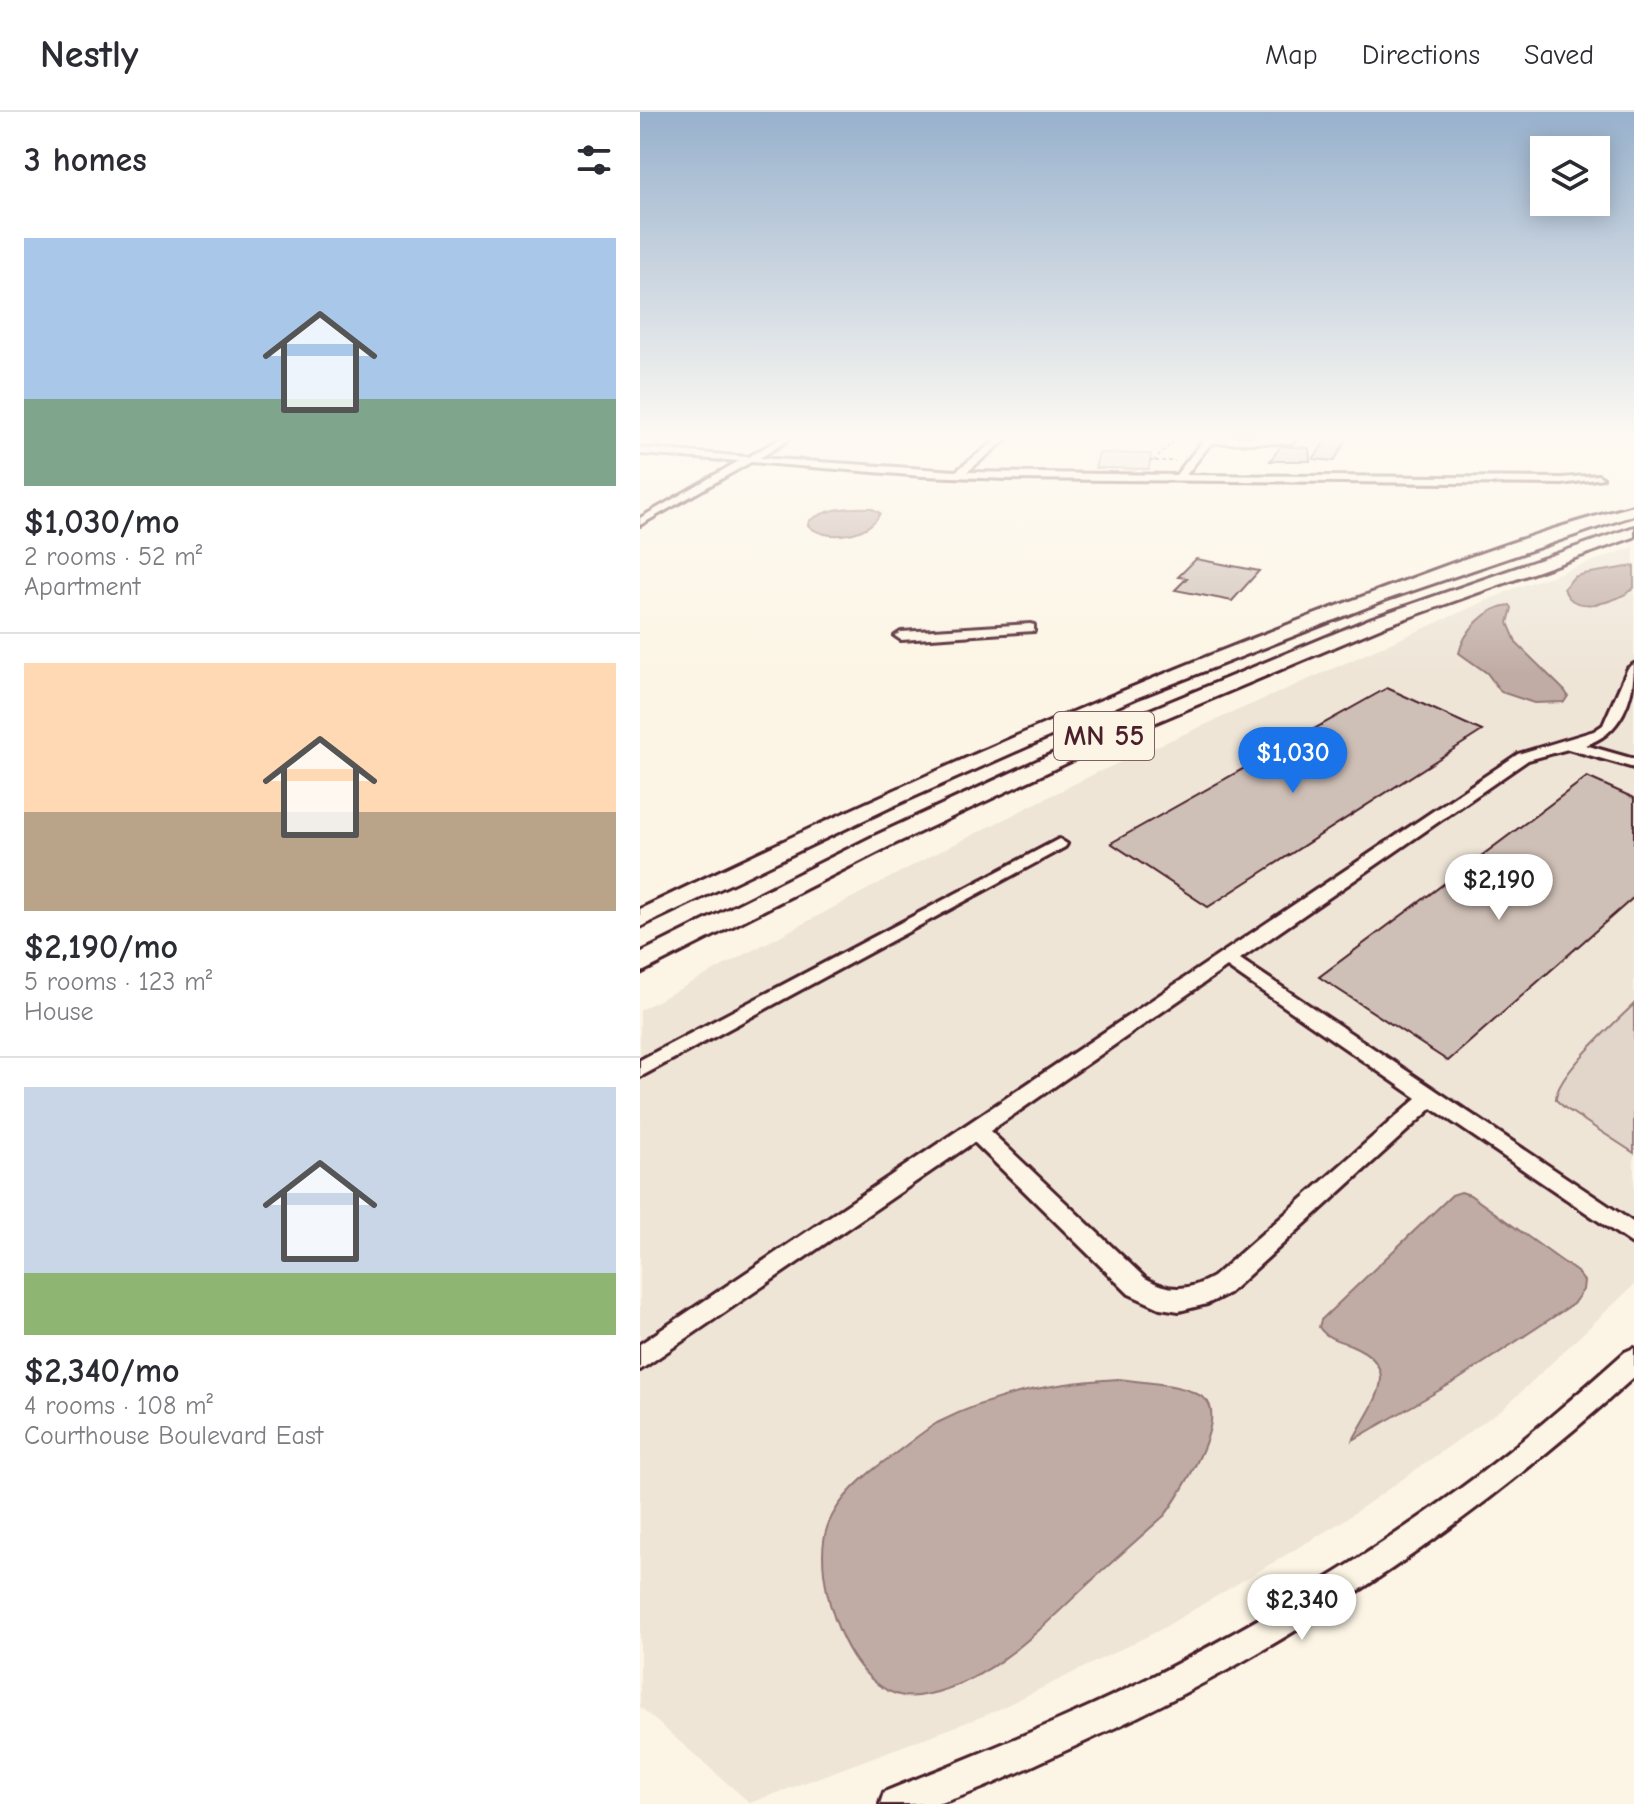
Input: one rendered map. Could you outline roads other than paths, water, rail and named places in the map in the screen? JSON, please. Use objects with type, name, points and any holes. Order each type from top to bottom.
[{"type":"highway","name":"MN 55","points":[[640,919],[881,802],[1135,690],[1349,605],[1610,516]]},
{"type":"highway","name":"MN 55","points":[[640,964],[887,838],[1157,712],[1406,610],[1585,547],[1634,533]]},
{"type":"street","points":[[901,636],[1030,628]]},
{"type":"street","points":[[640,1358],[1523,757],[1534,752],[1572,746],[1601,734],[1609,727],[1634,668]]},
{"type":"street","points":[[1572,746],[1634,764]]},
{"type":"street","points":[[640,1069],[1059,844]]},
{"type":"street","points":[[1228,959],[1634,1235]]},
{"type":"street","points":[[975,1130],[1137,1286],[1154,1297],[1174,1302],[1195,1300],[1221,1285],[1431,1097]]},
{"type":"street","points":[[896,1804],[1073,1732],[1293,1616],[1409,1542],[1505,1473],[1590,1402],[1634,1360]]}]
